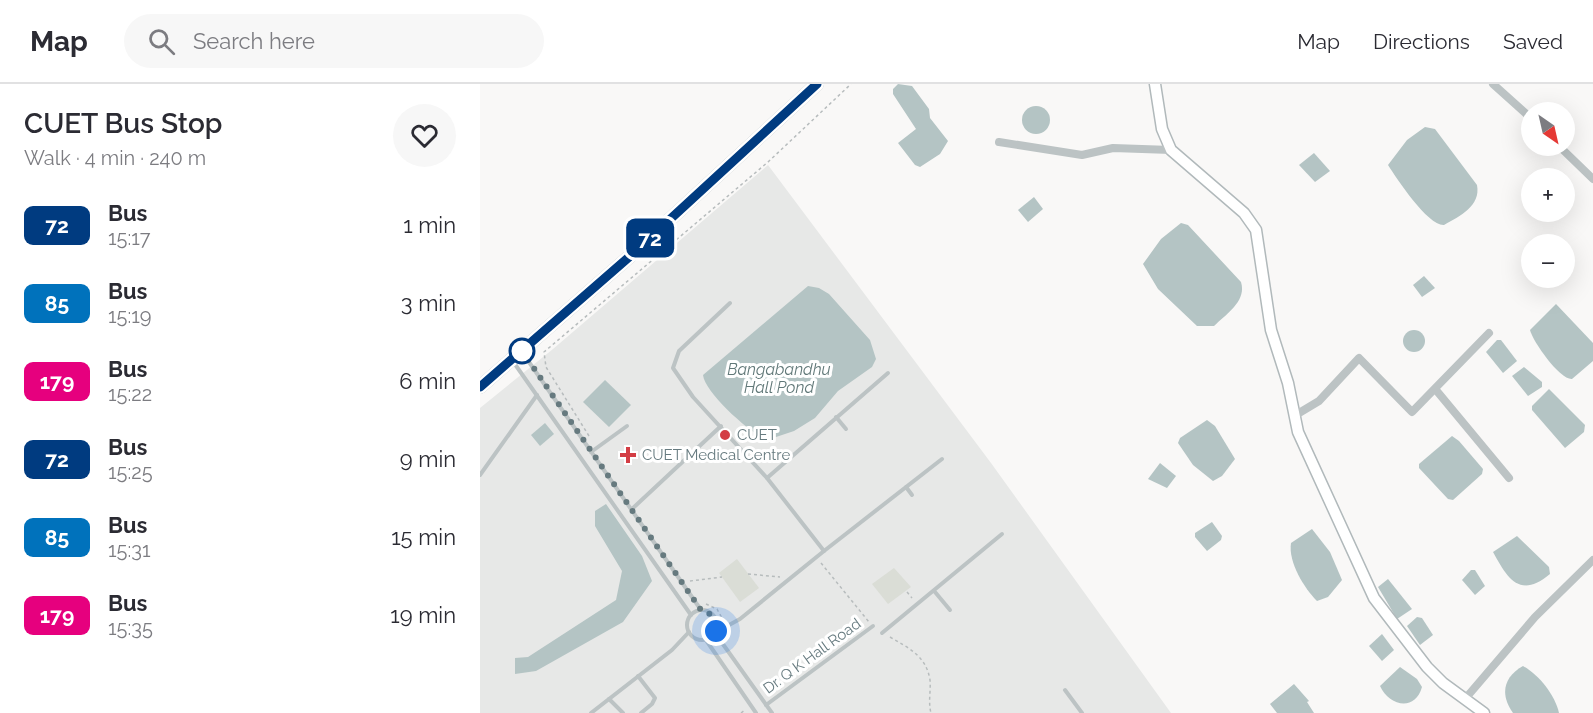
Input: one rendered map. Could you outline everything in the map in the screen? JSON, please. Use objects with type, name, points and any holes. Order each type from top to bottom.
[{"type":"main road","points":[[480,387],[629,257],[817,84]]},
{"type":"main road","points":[[1155,84],[1162,129],[1171,150],[1244,213],[1256,230],[1271,330],[1288,383],[1294,416],[1306,452],[1337,511],[1374,598],[1427,667],[1484,713]]},
{"type":"street","points":[[1493,84],[1521,109]]},
{"type":"street","points":[[999,142],[1082,155],[1113,148],[1171,150]]},
{"type":"street","points":[[1569,156],[1593,179]]},
{"type":"street","points":[[1294,416],[1318,401],[1359,358],[1412,412],[1436,390],[1489,333]]},
{"type":"street","points":[[1436,390],[1509,478]]},
{"type":"street","points":[[1465,699],[1535,617],[1593,560]]},
{"type":"lane","points":[[730,303],[694,334],[679,351],[673,368],[693,398],[767,478],[824,551]]},
{"type":"lane","points":[[517,355],[537,395],[691,615]]},
{"type":"lane","points":[[517,355],[591,452],[701,610],[711,613],[717,626],[715,633],[706,640],[696,639],[689,632],[687,623],[691,615],[701,610]]},
{"type":"lane","points":[[767,478],[888,373]]},
{"type":"lane","points":[[480,475],[537,395]]},
{"type":"lane","points":[[836,417],[846,429]]},
{"type":"lane","points":[[591,452],[627,426]]},
{"type":"lane","points":[[632,509],[721,426]]},
{"type":"lane","points":[[717,626],[729,625],[740,619],[942,459]]},
{"type":"lane","points":[[906,487],[912,495]]},
{"type":"lane","name":"Dr. Q K Hall Road","points":[[882,633],[935,592],[1002,534]]},
{"type":"lane","points":[[935,592],[950,610]]},
{"type":"lane","name":"Dr. Q K Hall Road","points":[[766,705],[873,626]]},
{"type":"lane","points":[[591,713],[672,650],[689,632]]},
{"type":"lane","points":[[715,633],[772,713]]},
{"type":"lane","points":[[706,640],[756,713]]},
{"type":"lane","points":[[638,676],[655,698],[652,704],[641,713]]},
{"type":"lane","points":[[1065,690],[1082,713]]},
{"type":"lane","points":[[609,699],[623,713]]},
{"type":"path","points":[[597,448],[546,367],[544,352],[768,162],[851,84]]},
{"type":"path","points":[[816,557],[873,626]]},
{"type":"path","points":[[748,574],[789,579]]},
{"type":"path","points":[[692,589],[687,582],[722,577]]},
{"type":"path","points":[[703,602],[717,609],[723,622]]},
{"type":"path","points":[[882,633],[912,648],[924,665],[930,679],[931,713]]},
{"type":"shaded area","name":"CUET","points":[[768,165],[991,463],[1171,713],[480,713],[480,408],[553,349]]},
{"type":"shaded area","points":[[737,559],[759,588],[740,602],[719,573]]},
{"type":"shaded area","points":[[894,568],[911,587],[888,604],[872,584]]},
{"type":"water","points":[[898,84],[912,86],[929,109],[930,118],[948,141],[940,154],[920,167],[915,165],[898,143],[916,129],[893,94],[893,89]]},
{"type":"water","points":[[1036,106],[1046,110],[1050,120],[1046,130],[1036,134],[1026,130],[1022,120],[1026,110]]},
{"type":"water","points":[[1425,127],[1435,129],[1477,185],[1473,205],[1444,225],[1437,223],[1422,210],[1388,165],[1407,140]]},
{"type":"water","points":[[1314,153],[1330,171],[1315,182],[1299,165]]},
{"type":"water","points":[[1034,197],[1043,209],[1028,222],[1018,210]]},
{"type":"water","points":[[1181,223],[1188,225],[1241,282],[1242,289],[1238,301],[1214,326],[1197,326],[1158,289],[1143,264],[1161,239]]},
{"type":"water","points":[[1424,276],[1435,288],[1422,297],[1413,285]]},
{"type":"water","name":"Bangabandhu Hall Pond","points":[[808,286],[819,288],[829,294],[870,340],[876,359],[872,367],[838,391],[815,418],[794,431],[767,440],[729,412],[711,392],[703,375]]},
{"type":"water","points":[[1556,304],[1593,343],[1593,361],[1572,379],[1567,378],[1554,367],[1541,351],[1530,330]]},
{"type":"water","points":[[1414,330],[1422,333],[1425,341],[1422,349],[1414,352],[1406,349],[1403,341],[1406,333]]},
{"type":"water","points":[[1497,340],[1501,340],[1517,361],[1503,373],[1486,352]]},
{"type":"water","points":[[1524,367],[1542,382],[1542,387],[1528,396],[1512,376]]},
{"type":"water","points":[[605,380],[631,405],[609,427],[583,402]]},
{"type":"water","points":[[1549,389],[1585,425],[1584,432],[1565,448],[1532,410],[1532,406]]},
{"type":"water","points":[[1207,420],[1215,426],[1235,459],[1222,476],[1213,481],[1193,465],[1178,443],[1180,438]]},
{"type":"water","points":[[545,423],[554,434],[540,446],[531,435]]},
{"type":"water","points":[[1452,436],[1483,469],[1482,474],[1453,500],[1448,499],[1419,468],[1419,464]]},
{"type":"water","points":[[1160,463],[1176,476],[1167,488],[1148,479]]},
{"type":"water","points":[[606,504],[642,556],[652,581],[623,622],[536,671],[515,674],[515,658],[528,657],[616,600],[622,571],[595,526],[595,511]]},
{"type":"water","points":[[1212,522],[1222,536],[1221,540],[1207,551],[1195,537],[1195,533]]},
{"type":"water","points":[[1312,529],[1330,552],[1342,580],[1328,597],[1317,601],[1298,574],[1291,550],[1291,543]]},
{"type":"water","points":[[1517,536],[1549,567],[1550,574],[1539,582],[1522,585],[1515,582],[1503,570],[1493,552]]},
{"type":"water","points":[[1471,570],[1475,570],[1485,586],[1475,595],[1462,580]]},
{"type":"water","points":[[1388,579],[1412,609],[1397,619],[1378,587]]},
{"type":"water","points":[[1417,617],[1422,618],[1433,635],[1420,645],[1407,626]]},
{"type":"water","points":[[1382,634],[1394,650],[1382,661],[1369,646]]},
{"type":"water","points":[[1523,666],[1546,686],[1559,713],[1513,713],[1506,700],[1506,687],[1511,675]]},
{"type":"water","points":[[1400,667],[1417,679],[1422,687],[1419,695],[1408,703],[1395,702],[1384,693],[1380,686]]},
{"type":"water","points":[[1294,684],[1309,701],[1307,702],[1314,713],[1277,713],[1270,704]]},
{"type":"bus line","name":"72","points":[[480,387],[629,257],[817,84]]},
{"type":"place","name":"CUET","points":[[725,435]]},
{"type":"place","name":"CUET Medical Centre","points":[[628,455]]},
{"type":"route","points":[[522,351],[701,610],[708,611],[714,616],[717,623],[716,631]]}]
